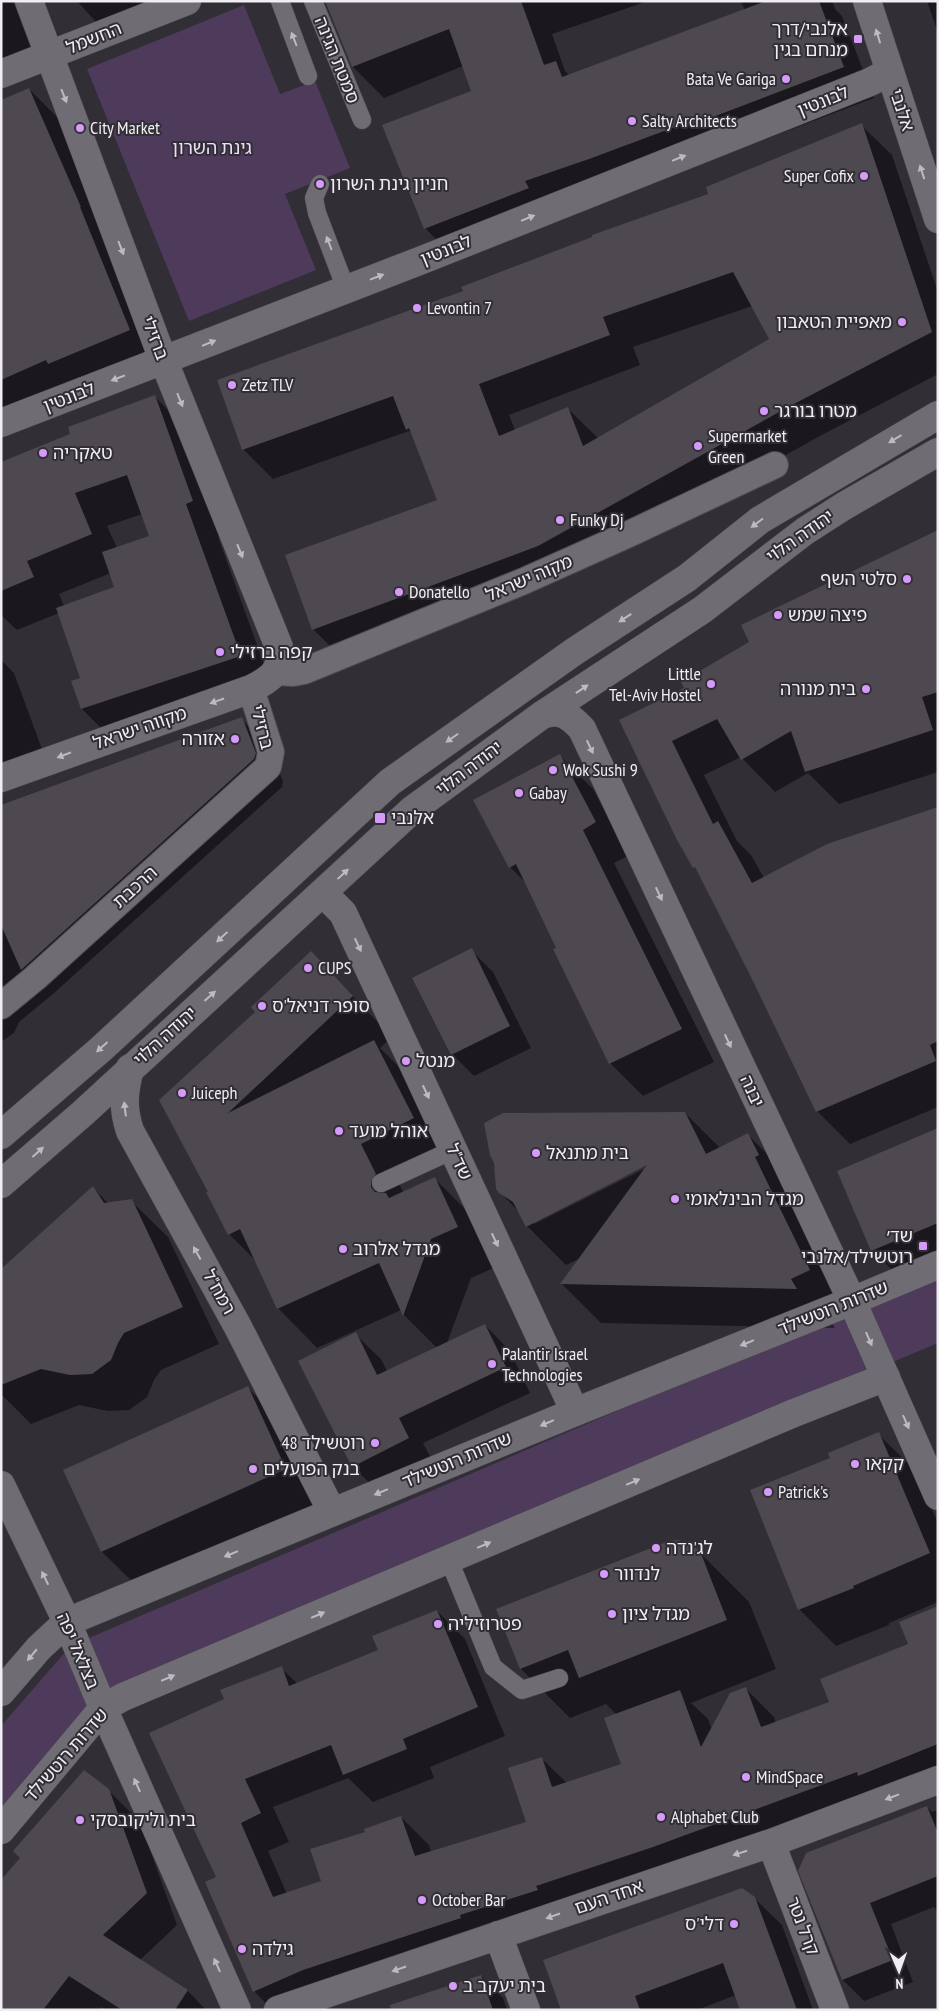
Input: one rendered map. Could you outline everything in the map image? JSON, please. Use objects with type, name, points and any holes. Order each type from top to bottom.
[{"type":"street","name":"ברזילי","points":[[29,1],[164,361],[279,647],[281,657],[276,672]]},
{"type":"street","name":"החשמל","points":[[1,74],[187,1]]},
{"type":"street","name":"אלנבי","points":[[867,1],[938,219]]},
{"type":"street","name":"לבונטין","points":[[1,423],[164,361],[837,95],[889,72]]},
{"type":"street","name":"יהודה הלוי","points":[[1,1134],[101,1049],[390,782],[575,650],[687,578],[760,520],[938,414]]},
{"type":"street","name":"יהודה הלוי","points":[[1,1184],[318,898],[412,810],[542,715],[702,610],[774,555],[844,506],[938,452]]},
{"type":"street","name":"מקוה ישראל","points":[[276,672],[304,670],[524,581],[775,465]]},
{"type":"street","name":"מקווה ישראל","points":[[1,778],[251,689],[276,672]]},
{"type":"street","name":"ברזילי","points":[[251,689],[271,752],[268,767]]},
{"type":"street","name":"יבנה","points":[[542,715],[548,712],[564,714],[573,718],[582,729],[852,1301],[938,1496]]},
{"type":"street","name":"הרכבת","points":[[4,998],[268,767]]},
{"type":"street","name":"שד\"ל","points":[[318,898],[329,899],[343,913],[575,1412]]},
{"type":"street","name":"רמח\"ל","points":[[130,1068],[125,1087],[124,1104],[130,1131],[238,1327],[332,1512]]},
{"type":"street","name":"שדרות רוטשילד","points":[[1,1692],[38,1648],[67,1622],[575,1412],[852,1301],[938,1264]]},
{"type":"street","name":"שדרות רוטשילד","points":[[1,1830],[113,1702],[794,1413],[886,1377]]},
{"type":"street","name":"בצלאל יפה","points":[[1,1485],[67,1622],[113,1702],[116,1738],[237,2010]]},
{"type":"street","name":"אחד העם","points":[[278,2010],[771,1843],[938,1780]]},
{"type":"street","name":"קרל נטר","points":[[771,1843],[835,2010]]},
{"type":"street","points":[[498,1935],[526,2010]]},
{"type":"lane","points":[[280,1],[308,76]]},
{"type":"lane","name":"סמטת הגינה","points":[[313,1],[362,120]]},
{"type":"lane","points":[[320,184],[314,198],[317,213],[346,288]]},
{"type":"lane","points":[[381,1183],[453,1150]]},
{"type":"lane","points":[[449,1560],[493,1667],[522,1690],[559,1678]]},
{"type":"green space","name":"גינת השרון","points":[[244,5],[280,94],[315,81],[350,168],[285,194],[316,270],[189,321],[87,69]]},
{"type":"green space","points":[[938,1273],[938,1343],[110,1691],[90,1702],[1,1808],[1,1726],[67,1650],[89,1638]]},
{"type":"building","points":[[325,1],[521,1],[544,65],[556,61],[562,77],[766,1],[819,1],[844,67],[692,125],[691,121],[525,181],[529,188],[424,229],[382,125],[471,91],[449,29],[352,67]]},
{"type":"building","points":[[29,88],[81,207],[130,330],[48,364],[46,360],[1,380],[1,100]]},
{"type":"building","points":[[862,123],[932,332],[790,406],[538,546],[312,630],[285,555],[437,500],[409,428],[406,430],[393,396],[242,450],[217,380],[463,291],[461,287],[592,237],[592,235],[708,194],[706,187]],"holes":[[[733,272],[769,339],[583,446],[568,407],[499,436],[479,384],[610,335],[603,317]]]},
{"type":"building","points":[[155,395],[193,501],[186,504],[241,656],[81,709],[71,681],[80,678],[56,608],[114,587],[102,552],[149,536],[127,475],[75,493],[92,534],[27,561],[34,577],[1,591],[1,462],[70,434],[68,427]]},
{"type":"building","points":[[938,530],[938,692],[922,697],[933,730],[805,772],[791,731],[741,760],[717,719],[672,741],[713,824],[718,821],[752,883],[827,844],[938,807],[938,1041],[930,1045],[936,1061],[816,1112],[749,973],[695,867],[693,868],[677,840],[619,720],[684,688],[681,682],[749,642],[741,625]]},
{"type":"building","points":[[242,717],[256,753],[254,759],[21,970],[1,925],[1,805]]},
{"type":"building","points":[[560,754],[596,822],[583,830],[682,1029],[609,1064],[553,949],[556,948],[516,864],[509,868],[473,800]]},
{"type":"building","points":[[472,948],[510,1026],[451,1055],[412,978]]},
{"type":"building","points":[[311,951],[353,996],[228,1113],[374,1040],[414,1118],[361,1144],[376,1174],[371,1182],[371,1187],[375,1192],[386,1193],[389,1198],[435,1177],[458,1227],[431,1239],[403,1316],[379,1263],[277,1309],[240,1229],[228,1235],[206,1192],[208,1192],[159,1100],[255,1012],[251,1007]]},
{"type":"building","points":[[685,1112],[706,1154],[748,1133],[759,1155],[755,1157],[810,1270],[791,1279],[797,1289],[560,1284],[647,1165],[526,1227],[513,1202],[496,1189],[494,1163],[490,1155],[484,1123],[503,1113]]},
{"type":"building","points":[[938,1128],[938,1223],[871,1251],[837,1171]]},
{"type":"building","points":[[93,1186],[104,1203],[132,1199],[183,1307],[124,1333],[111,1360],[92,1374],[70,1375],[41,1369],[1,1385],[1,1269]]},
{"type":"building","points":[[485,1324],[506,1367],[399,1418],[409,1438],[352,1467],[298,1361],[356,1332],[377,1375]]},
{"type":"building","points":[[248,1386],[286,1469],[101,1552],[63,1470]]},
{"type":"building","points":[[879,1432],[930,1553],[853,1586],[854,1588],[798,1610],[750,1490],[830,1458],[828,1453]]},
{"type":"building","name":"מגדל ציון","points":[[678,1540],[700,1551],[727,1620],[579,1678],[568,1650],[520,1669],[496,1609],[669,1541]]},
{"type":"building","points":[[938,1606],[938,1744],[858,1776],[857,1772],[653,1847],[536,1886],[538,1890],[460,1915],[461,1918],[303,1970],[253,1992],[205,1882],[216,1877],[149,1733],[224,1699],[220,1690],[282,1666],[289,1686],[378,1650],[372,1636],[437,1610],[478,1707],[403,1739],[407,1749],[343,1775],[331,1745],[245,1779],[261,1813],[241,1823],[273,1897],[321,1881],[310,1849],[365,1832],[364,1829],[401,1816],[415,1856],[526,1822],[508,1768],[542,1757],[552,1787],[621,1764],[604,1718],[680,1690],[701,1747],[730,1693],[746,1687],[761,1727],[829,1702],[820,1679],[908,1644],[899,1622]]},
{"type":"building","points":[[84,1770],[109,1789],[147,1893],[103,1935],[188,1990],[175,2010],[122,2010],[69,1976],[43,2010],[1,2010],[1,1880],[20,1858],[13,1851]]},
{"type":"building","points":[[927,1806],[938,1833],[938,1876],[870,1903],[893,1960],[842,1980],[798,1871],[806,1853]]},
{"type":"building","points":[[742,1888],[755,1897],[797,2010],[740,2010],[723,1963],[635,1996],[640,2010],[561,2010],[543,1960]]},
{"type":"building","points":[[481,1975],[493,2010],[391,2010],[390,2005]]},
{"type":"place","name":"אלנבי/דרך מנחם בגין","points":[[858,39]]},
{"type":"place","name":"Bata Ve Gariga","points":[[786,79]]},
{"type":"place","name":"Salty Architects","points":[[632,121]]},
{"type":"place","name":"City Market","points":[[80,128]]},
{"type":"place","name":"Super Cofix","points":[[864,176]]},
{"type":"place","name":"חניון גינת השרון","points":[[320,184]]},
{"type":"place","name":"Levontin 7","points":[[417,308]]},
{"type":"place","name":"מאפיית הטאבון","points":[[902,322]]},
{"type":"place","name":"Zetz TLV","points":[[232,385]]},
{"type":"place","name":"מטרו בורגר","points":[[764,411]]},
{"type":"place","name":"Supermarket Green","points":[[698,446]]},
{"type":"place","name":"טאקריה","points":[[43,453]]},
{"type":"place","name":"Funky Dj","points":[[560,520]]},
{"type":"place","name":"סלטי השף","points":[[907,579]]},
{"type":"place","name":"Donatello","points":[[399,592]]},
{"type":"place","name":"פיצה שמש","points":[[778,615]]},
{"type":"place","name":"קפה ברזילי","points":[[220,652]]},
{"type":"place","name":"Little Tel-Aviv Hostel","points":[[711,684]]},
{"type":"place","name":"בית מנורה","points":[[866,689]]},
{"type":"place","name":"אזורה","points":[[235,739]]},
{"type":"place","name":"Wok Sushi 9","points":[[553,770]]},
{"type":"place","name":"Gabay","points":[[519,793]]},
{"type":"place","name":"אלנבי","points":[[380,818]]},
{"type":"place","name":"CUPS","points":[[308,968]]},
{"type":"place","name":"סופר דניאל'ס","points":[[262,1006]]},
{"type":"place","name":"מנטל","points":[[406,1061]]},
{"type":"place","name":"Juiceph","points":[[182,1093]]},
{"type":"place","name":"אוהל מועד","points":[[339,1131]]},
{"type":"place","name":"בית מתנאל","points":[[536,1153]]},
{"type":"place","name":"מגדל הבינלאומי","points":[[675,1199]]},
{"type":"place","name":"שד׳ רוטשילד/אלנבי","points":[[923,1246]]},
{"type":"place","name":"מגדל אלרוב","points":[[343,1249]]},
{"type":"place","name":"Palantir Israel Technologies","points":[[492,1364]]},
{"type":"place","name":"רוטשילד 48","points":[[375,1443]]},
{"type":"place","name":"קקאו","points":[[855,1464]]},
{"type":"place","name":"בנק הפועלים","points":[[253,1469]]},
{"type":"place","name":"Patrick's","points":[[768,1492]]},
{"type":"place","name":"לג'נדה","points":[[656,1548]]},
{"type":"place","name":"לנדוור","points":[[604,1574]]},
{"type":"place","name":"מגדל ציון","points":[[612,1614]]},
{"type":"place","name":"פטרוזיליה","points":[[438,1624]]},
{"type":"place","name":"MindSpace","points":[[746,1777]]},
{"type":"place","name":"Alphabet Club","points":[[661,1817]]},
{"type":"place","name":"בית וליקובסקי","points":[[80,1820]]},
{"type":"place","name":"October Bar","points":[[422,1900]]},
{"type":"place","name":"דלי'ס","points":[[734,1924]]},
{"type":"place","name":"גילדה","points":[[242,1949]]},
{"type":"place","name":"בית יעקב ב","points":[[453,1986]]}]
